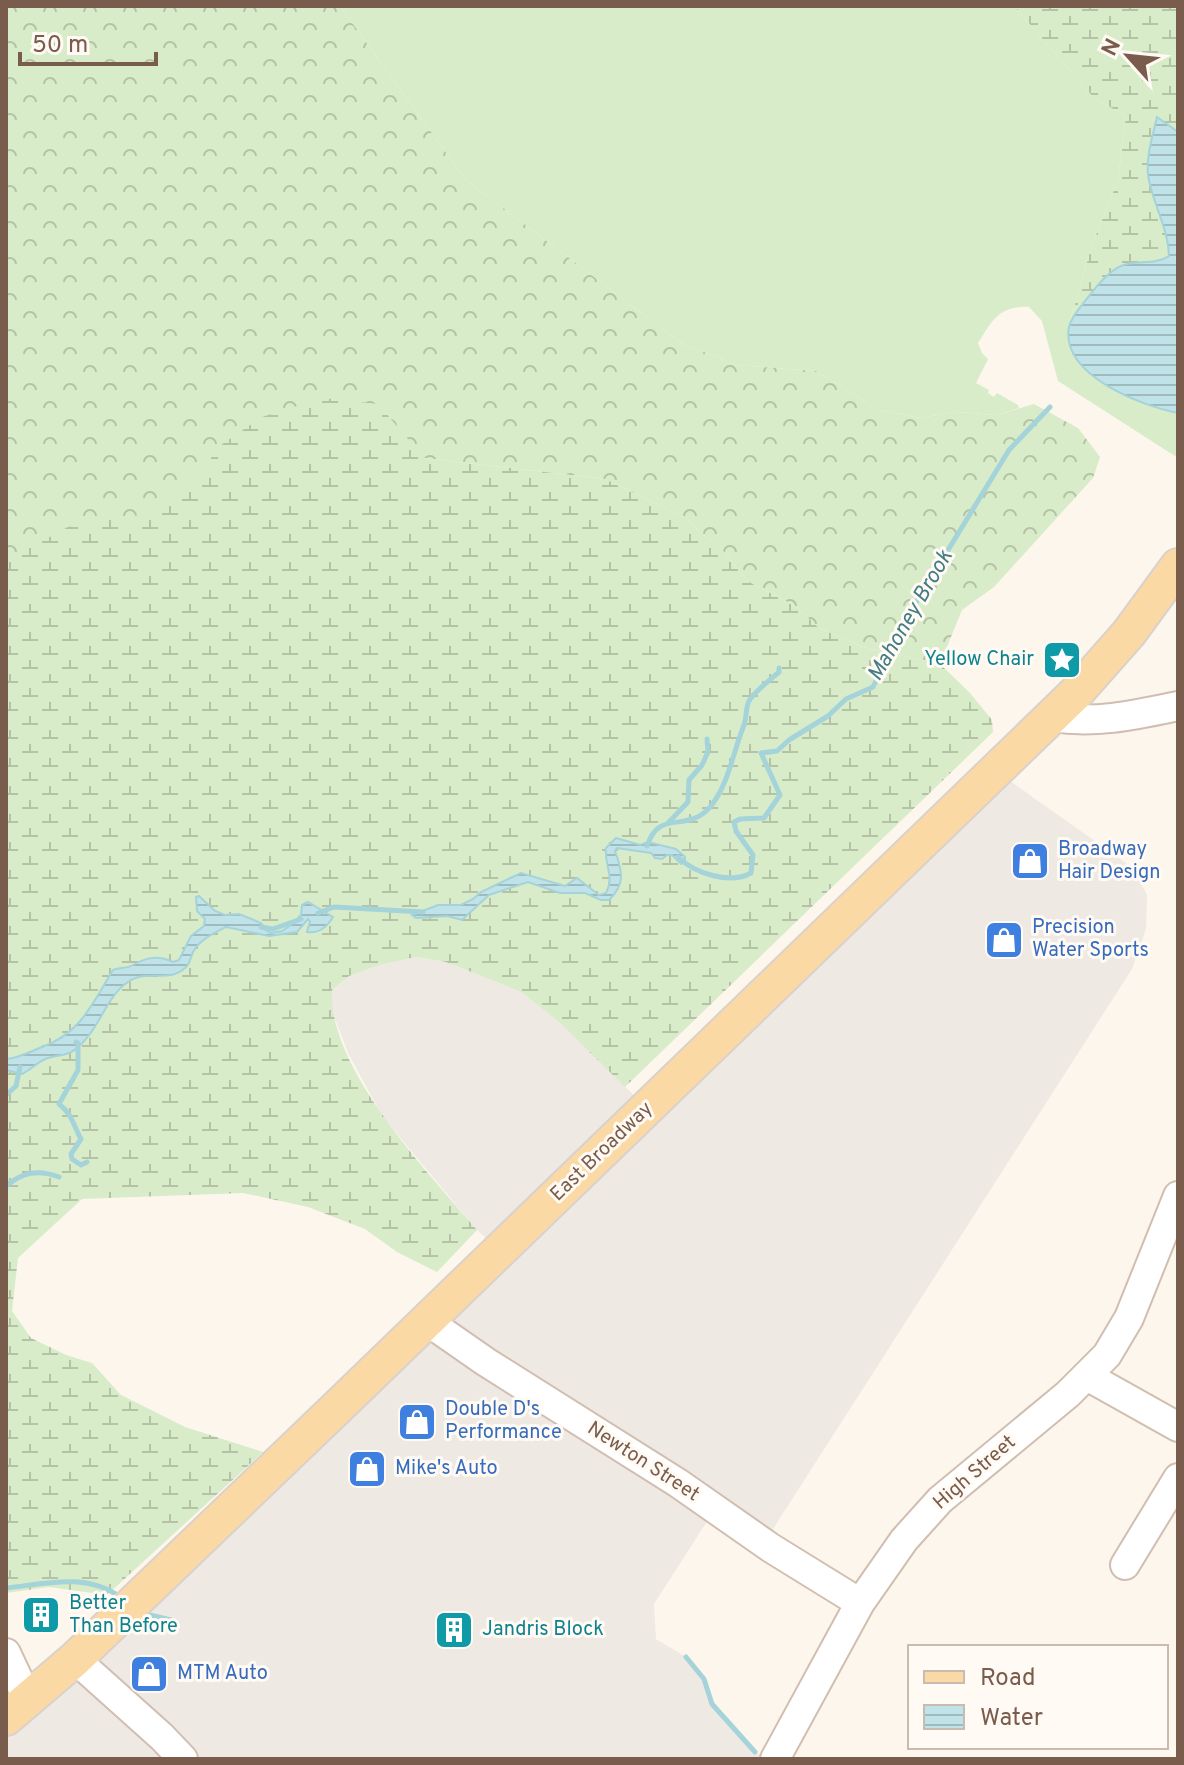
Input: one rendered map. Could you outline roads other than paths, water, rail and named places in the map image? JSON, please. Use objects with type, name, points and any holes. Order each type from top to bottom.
[{"type":"main road","name":"East Broadway","points":[[17,1709],[75,1659],[1052,717],[1129,633],[1178,566]]},
{"type":"street","points":[[1052,717],[1087,721],[1113,719],[1178,706]]},
{"type":"street","name":"High Street","points":[[775,1759],[860,1603],[904,1540],[940,1500],[1068,1394],[1107,1355],[1129,1318],[1175,1215]]},
{"type":"street","name":"Newton Street","points":[[427,1321],[486,1362],[678,1483],[771,1548],[860,1603]]},
{"type":"street","points":[[1087,1376],[1178,1427]]},
{"type":"street","points":[[1125,1565],[1178,1478]]},
{"type":"street","points":[[6,1653],[17,1709]]},
{"type":"street","points":[[75,1659],[183,1759]]},
{"type":"water","points":[[1157,117],[1178,132],[1178,413],[1145,403],[1107,385],[1077,360],[1070,344],[1069,327],[1073,316],[1111,272],[1126,264],[1157,261],[1169,256],[1148,175]]},
{"type":"water","points":[[616,838],[640,845],[648,842],[676,849],[685,861],[681,864],[672,855],[662,859],[655,858],[651,853],[617,848],[620,882],[609,900],[585,893],[560,893],[528,882],[489,895],[462,920],[447,916],[416,918],[412,915],[438,905],[461,905],[521,873],[565,886],[577,878],[599,895],[606,893],[610,881],[606,848]]},
{"type":"water","points":[[199,896],[215,911],[225,915],[239,914],[261,923],[271,933],[282,931],[292,924],[301,915],[302,905],[308,902],[333,917],[315,932],[307,932],[308,919],[297,932],[269,936],[226,927],[199,944],[188,965],[178,973],[143,976],[128,982],[110,1002],[91,1033],[68,1054],[44,1059],[22,1074],[6,1070],[6,1059],[20,1056],[67,1034],[92,1006],[113,970],[153,958],[173,962],[179,960],[191,936],[204,926],[205,919],[197,911],[196,897]]},
{"type":"waterway","name":"Mahoney Brook","points":[[678,857],[693,868],[713,876],[733,878],[751,873],[753,855],[736,831],[734,822],[764,818],[780,795],[761,753],[777,751],[828,716],[846,699],[873,687],[885,662],[898,647],[906,619],[1009,450],[1050,407]]},
{"type":"waterway","points":[[647,846],[659,827],[693,819],[711,806],[726,777],[749,701],[779,672],[779,668]]},
{"type":"waterway","points":[[668,823],[688,802],[689,780],[708,752],[707,739]]},
{"type":"waterway","name":"Mahoney Brook","points":[[318,913],[334,907],[423,912]]},
{"type":"waterway","name":"Mahoney Brook","points":[[261,927],[273,929],[301,919]]},
{"type":"waterway","points":[[76,1042],[78,1070],[59,1104],[70,1116],[81,1139],[71,1154],[72,1159],[81,1165],[87,1162]]},
{"type":"waterway","points":[[6,1095],[16,1086],[20,1067]]},
{"type":"waterway","points":[[6,1186],[31,1173],[59,1177]]},
{"type":"waterway","points":[[6,1588],[79,1582],[107,1589],[120,1597]]},
{"type":"waterway","points":[[141,1613],[171,1620]]},
{"type":"waterway","points":[[686,1657],[704,1679],[712,1704],[755,1752]]},
{"type":"place","name":"Yellow Chair","points":[[1062,660]]},
{"type":"place","name":"Broadway Hair Design","points":[[1030,861]]},
{"type":"place","name":"Precision Water Sports","points":[[1004,940]]},
{"type":"place","name":"Double D's Performance","points":[[417,1422]]},
{"type":"place","name":"Mike's Auto","points":[[367,1469]]},
{"type":"place","name":"Better Than Before","points":[[41,1615]]},
{"type":"place","name":"Jandris Block","points":[[454,1630]]},
{"type":"place","name":"MTM Auto","points":[[149,1674]]}]
